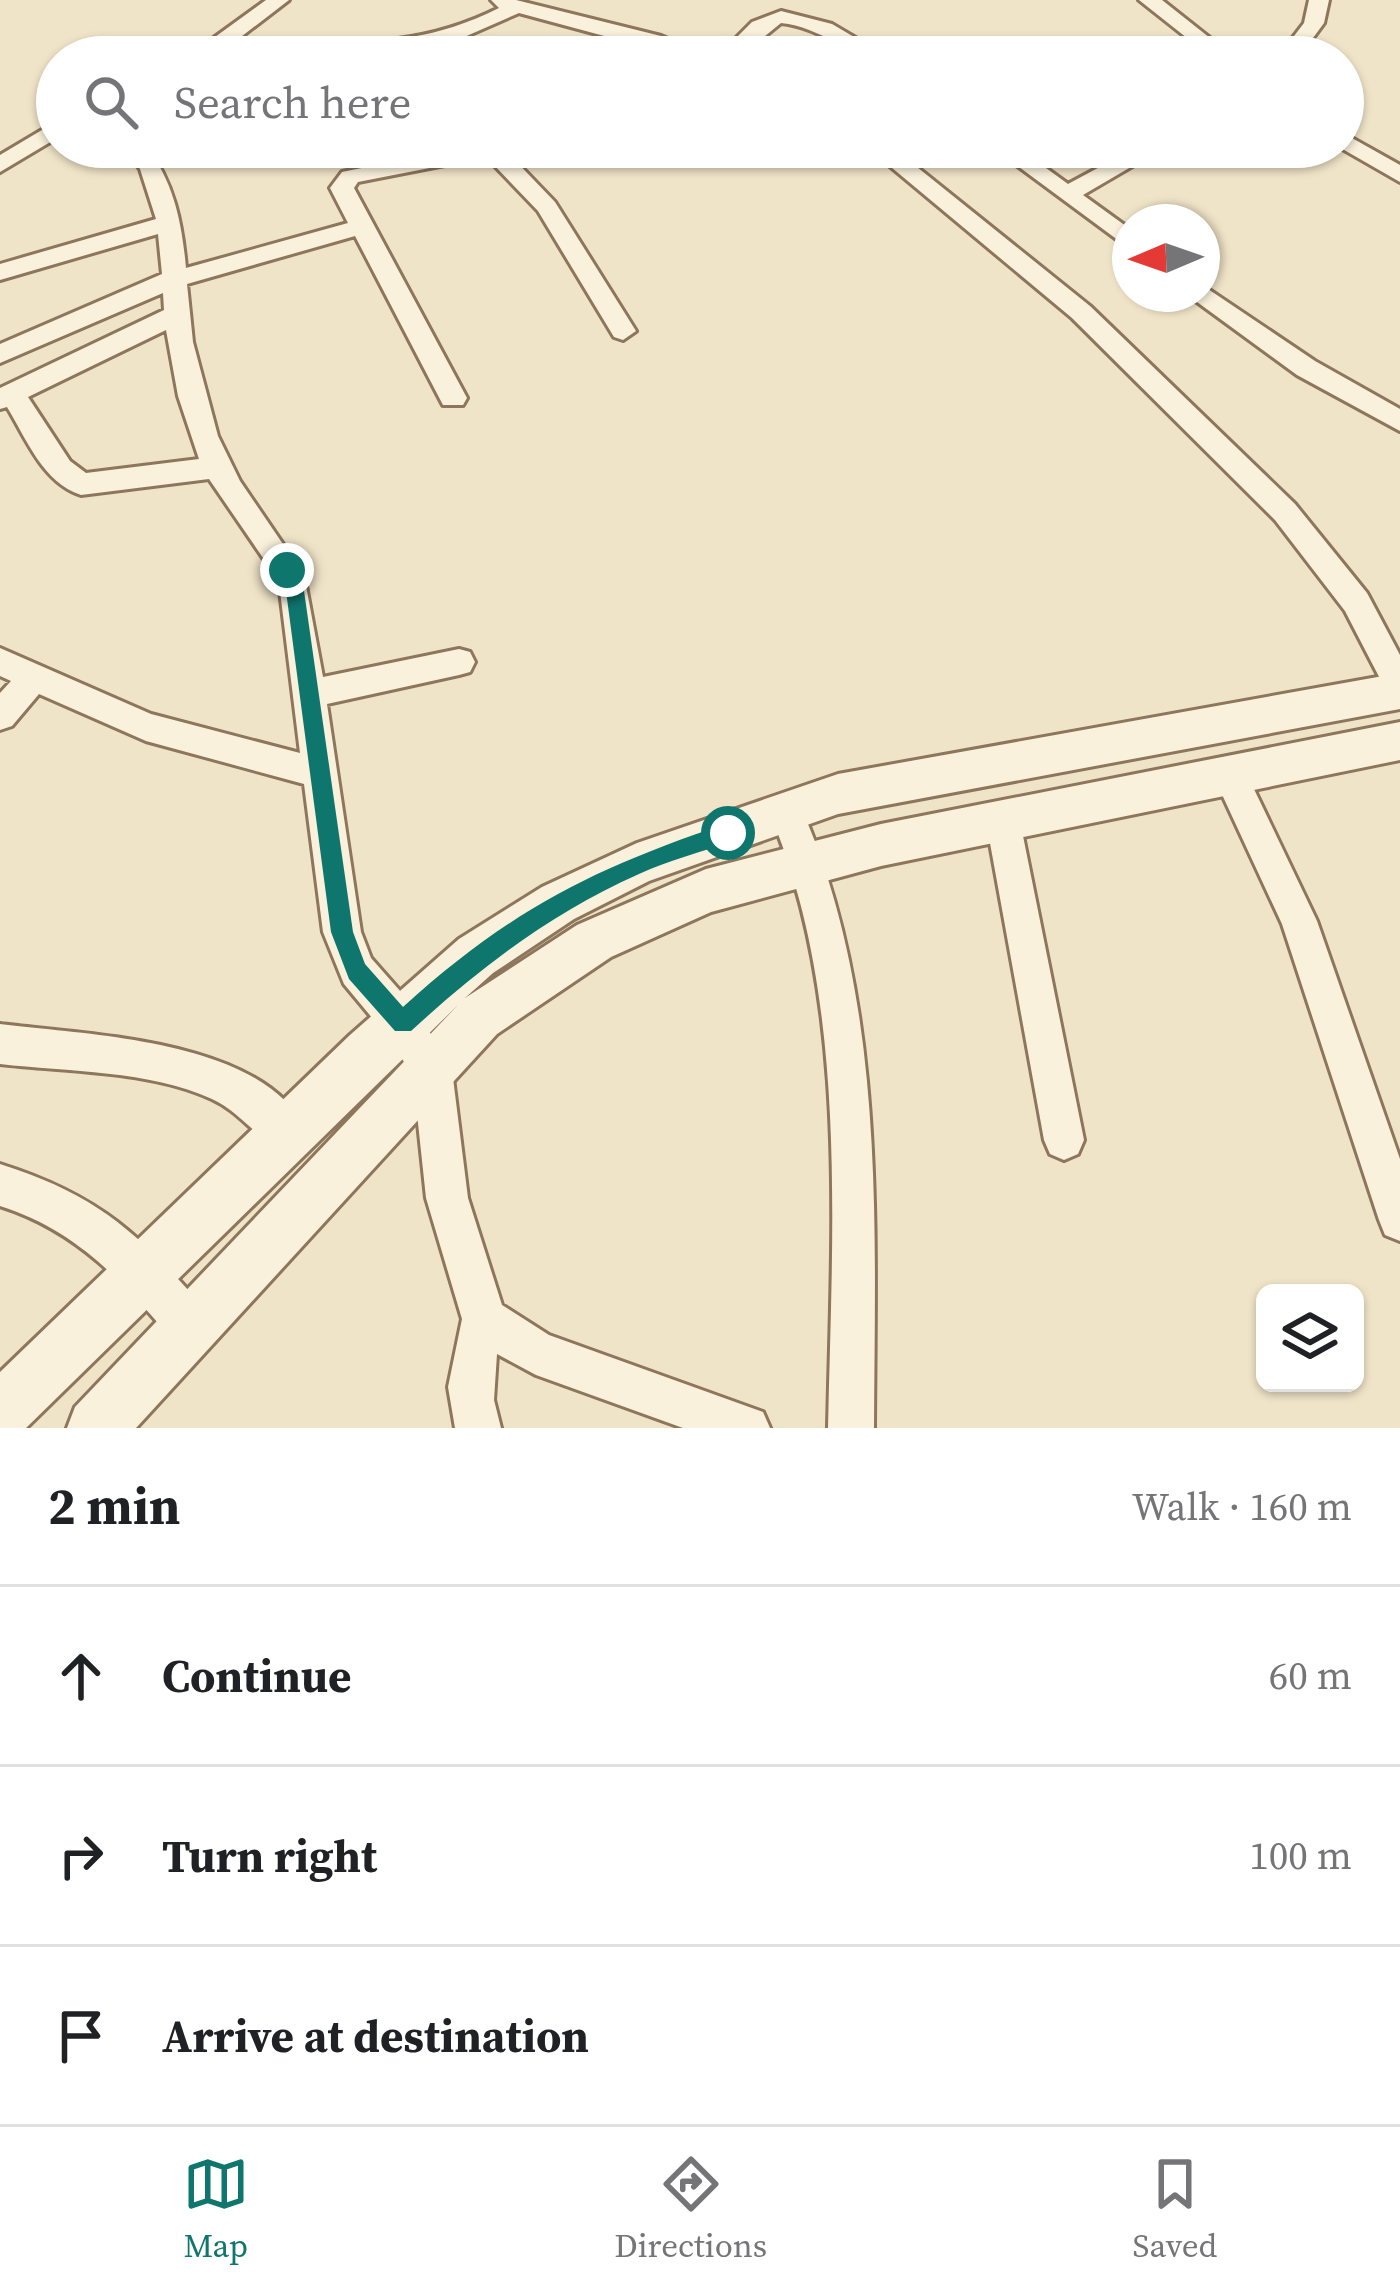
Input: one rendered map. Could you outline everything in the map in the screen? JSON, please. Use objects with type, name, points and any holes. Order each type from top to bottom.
[{"type":"street","points":[[229,36],[279,0]]},
{"type":"street","points":[[491,0],[639,36]]},
{"type":"street","points":[[1149,0],[1196,36]]},
{"type":"street","points":[[1304,36],[1319,0]]},
{"type":"street","points":[[454,36],[474,32],[517,6]]},
{"type":"street","points":[[751,36],[780,16],[837,36]]},
{"type":"street","points":[[0,165],[36,142]]},
{"type":"street","points":[[1364,153],[1400,175]]},
{"type":"street","points":[[150,168],[167,206],[174,316],[199,418],[218,467],[292,579],[342,932],[357,971],[403,1023],[431,1070],[447,1198],[484,1318],[471,1367],[472,1413],[478,1428]]},
{"type":"street","points":[[393,168],[350,177],[342,188],[453,398]]},
{"type":"street","points":[[510,168],[547,206],[623,331]]},
{"type":"street","points":[[0,1413],[476,956],[558,903],[637,864],[838,794],[1400,688],[1356,602],[1286,512],[1081,312],[906,168]]},
{"type":"street","points":[[1031,168],[1112,228]]},
{"type":"street","points":[[1066,194],[1115,168]]},
{"type":"street","points":[[0,272],[169,223]]},
{"type":"street","points":[[0,354],[172,280],[365,226]]},
{"type":"street","points":[[1220,306],[1306,368],[1400,421]]},
{"type":"street","points":[[174,316],[6,396],[60,469],[81,484],[218,467]]},
{"type":"street","points":[[0,661],[146,728],[320,773]]},
{"type":"street","points":[[309,694],[459,662]]},
{"type":"street","points":[[0,716],[34,677]]},
{"type":"street","points":[[96,1428],[193,1330],[480,1017],[593,941],[706,891],[811,863],[1400,741]]},
{"type":"street","points":[[1230,775],[1299,921],[1400,1220]]},
{"type":"street","points":[[786,812],[811,863],[842,1032],[854,1189],[851,1428]]},
{"type":"street","points":[[1004,820],[1064,1140]]},
{"type":"street","points":[[0,1044],[168,1068],[219,1081],[248,1098],[287,1133]]},
{"type":"street","points":[[0,1185],[69,1208],[100,1229],[193,1330]]},
{"type":"street","points":[[484,1318],[536,1353],[747,1428]]},
{"type":"route","points":[[287,570],[295,591],[342,932],[357,971],[403,1023],[476,956],[558,903],[637,864],[728,833]]}]
